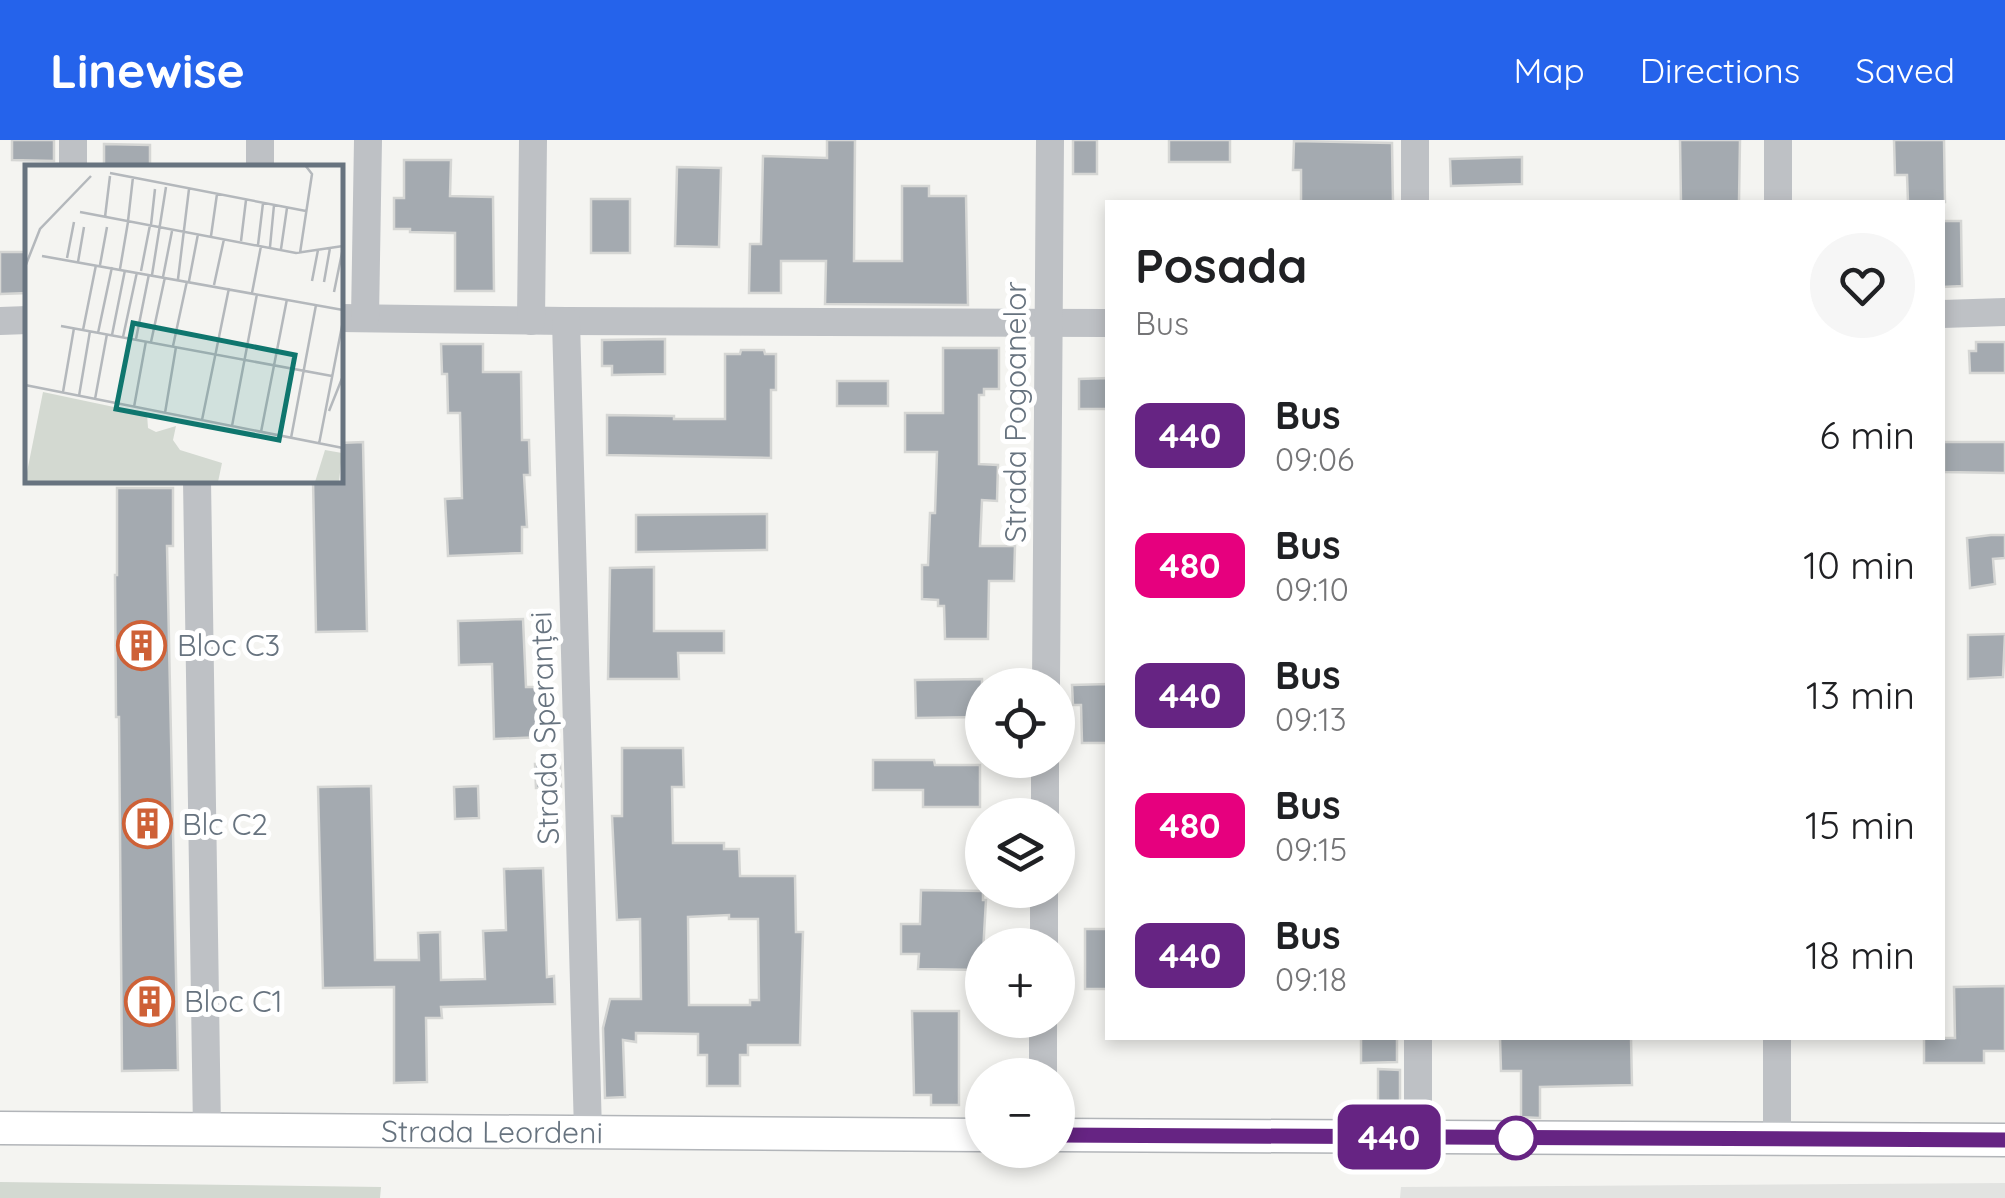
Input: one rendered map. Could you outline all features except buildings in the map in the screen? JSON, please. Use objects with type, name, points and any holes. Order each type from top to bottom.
[{"type":"main road","name":"Strada Leordeni","points":[[0,1128],[965,1135]]},
{"type":"main road","points":[[1075,1135],[2005,1140]]},
{"type":"street","points":[[72,165],[73,140]]},
{"type":"street","points":[[368,140],[352,318],[1105,323]]},
{"type":"street","points":[[531,321],[533,140]]},
{"type":"street","name":"Strada Pogoanelor","points":[[1046,668],[1050,140]]},
{"type":"street","points":[[1414,140],[1415,200]]},
{"type":"street","points":[[1778,140],[1778,200]]},
{"type":"street","points":[[1945,314],[2005,312]]},
{"type":"street","points":[[0,321],[25,320]]},
{"type":"street","name":"Strada Speranței","points":[[566,321],[588,1132]]},
{"type":"street","points":[[196,482],[207,1130]]},
{"type":"street","points":[[1418,1040],[1418,1137]]},
{"type":"street","points":[[1776,1040],[1776,1138]]},
{"type":"shaded area","points":[[0,1182],[381,1187],[380,1198],[0,1198]]},
{"type":"shaded area","points":[[2005,1183],[2005,1198],[1400,1198],[1401,1187]]},
{"type":"bus line","name":"440","points":[[1075,1135],[2005,1140]]},
{"type":"place","name":"Bloc C3","points":[[142,645]]},
{"type":"place","name":"Blc C2","points":[[147,824]]},
{"type":"place","name":"Bloc C1","points":[[149,1001]]}]
